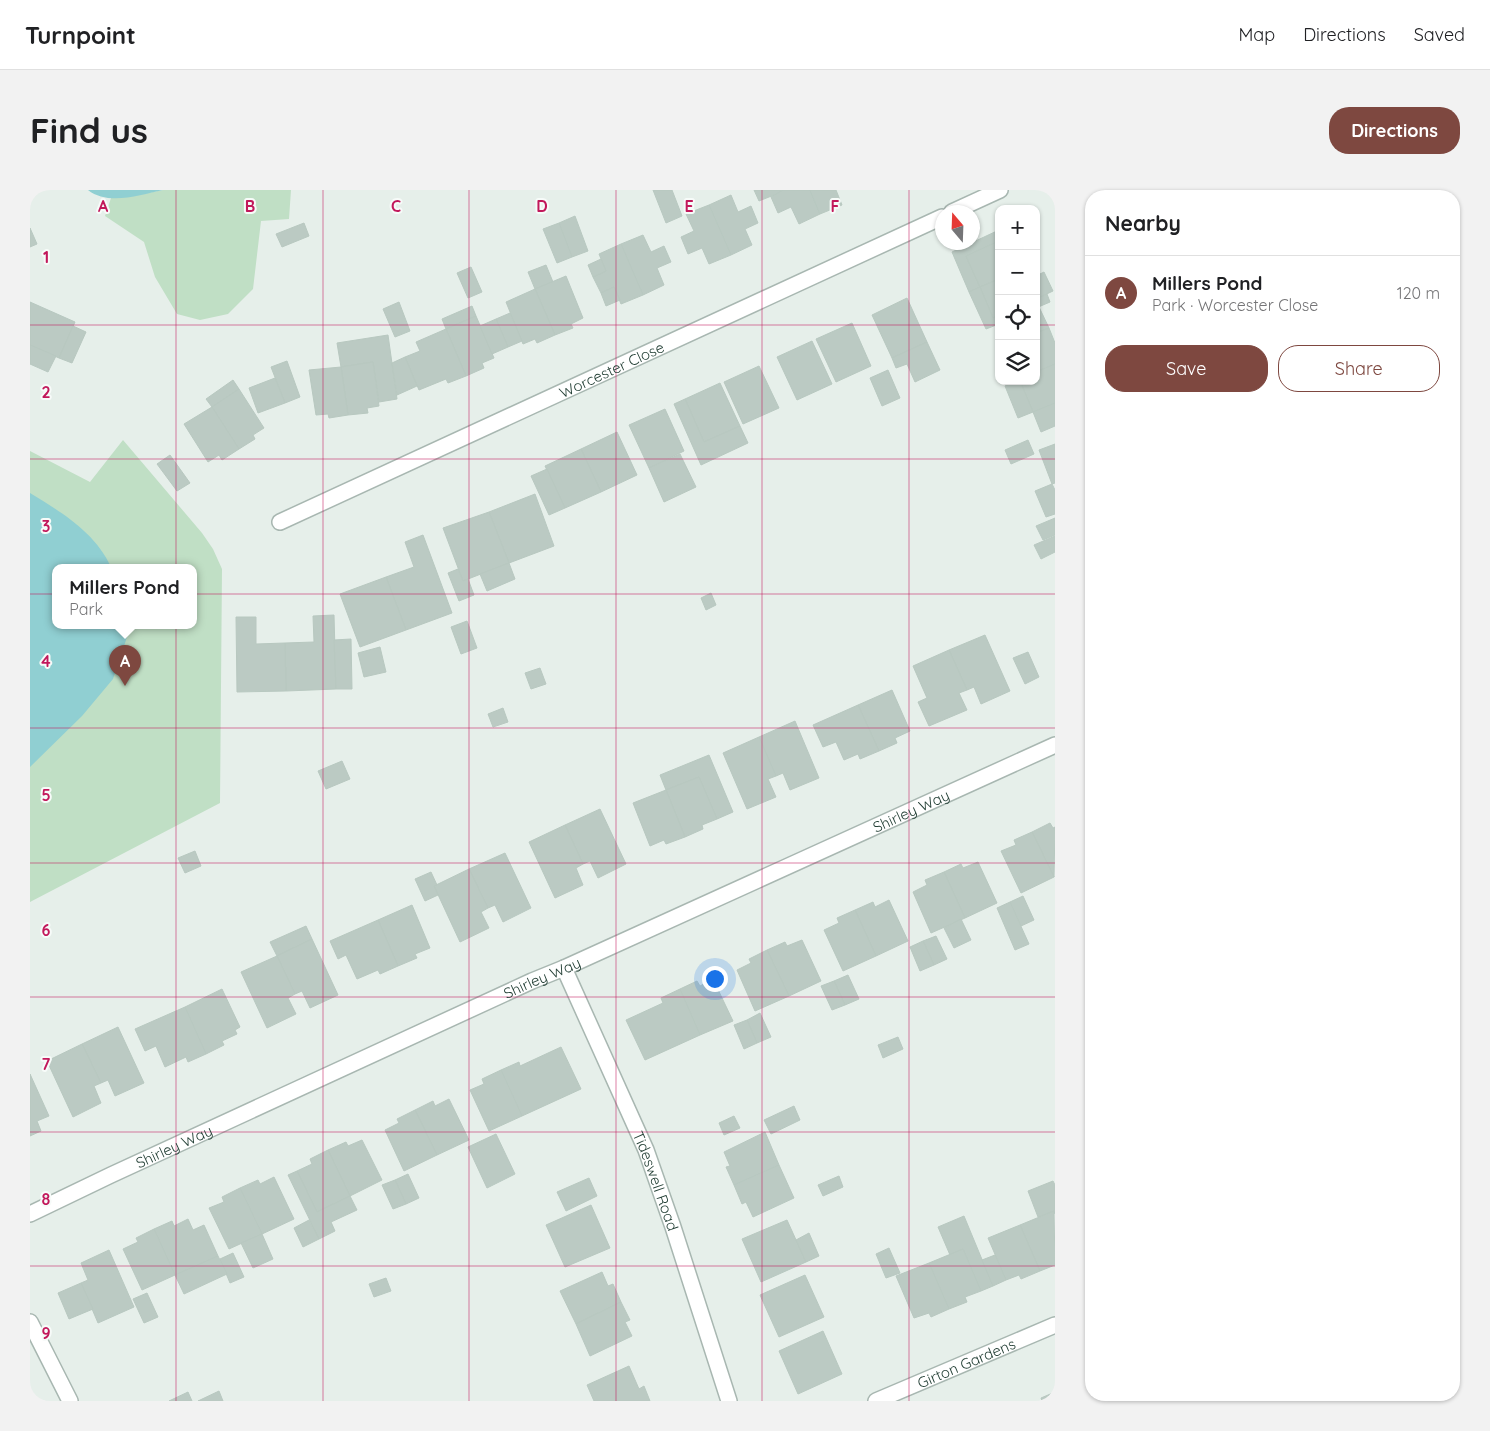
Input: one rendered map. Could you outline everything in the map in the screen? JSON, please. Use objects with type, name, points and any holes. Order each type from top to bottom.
[{"type":"street","points":[[967,205],[1000,190]]},
{"type":"street","name":"Worcester Close","points":[[280,522],[935,220]]},
{"type":"street","name":"Shirley Way","points":[[30,1214],[111,1174],[532,981],[1055,745]]},
{"type":"street","name":"Tideswell Road","points":[[564,968],[646,1150],[729,1401]]},
{"type":"street","points":[[30,1322],[70,1401]]},
{"type":"street","name":"Girton Gardens","points":[[876,1401],[1055,1325]]},
{"type":"green space","points":[[163,190],[291,190],[289,219],[261,221],[253,289],[228,314],[200,320],[177,314],[155,277],[144,242],[105,216],[111,198]]},
{"type":"green space","points":[[123,440],[202,533],[213,549],[222,569],[220,803],[30,902],[30,451],[90,482]]},
{"type":"water","points":[[88,190],[163,190],[124,198],[114,198],[96,195]]},
{"type":"water","points":[[30,493],[87,533],[109,564],[52,564],[52,629],[129,629],[113,679],[82,716],[30,767]]},
{"type":"building","points":[[653,190],[672,190],[682,216],[666,223]]},
{"type":"building","points":[[754,190],[783,190],[784,191],[759,201]]},
{"type":"building","points":[[783,190],[810,190],[820,214],[799,224],[791,207],[778,213],[771,197]]},
{"type":"building","points":[[810,190],[836,190],[842,205],[820,214]]},
{"type":"building","points":[[731,195],[738,212],[751,206],[758,223],[745,229],[752,245],[731,255],[709,205]]},
{"type":"building","points":[[709,205],[731,255],[709,264],[702,248],[688,254],[681,237],[694,231],[686,214]]},
{"type":"building","points":[[575,216],[588,251],[572,257],[559,223]]},
{"type":"building","points":[[304,223],[309,236],[282,247],[276,234]]},
{"type":"building","points":[[559,223],[572,257],[557,263],[543,229]]},
{"type":"building","points":[[30,228],[37,244],[30,247]]},
{"type":"building","points":[[995,232],[995,243],[980,250],[980,239]]},
{"type":"building","points":[[643,235],[651,252],[664,246],[671,262],[657,268],[664,285],[643,295],[621,244]]},
{"type":"building","points":[[995,243],[995,281],[980,287],[966,256]]},
{"type":"building","points":[[621,244],[643,295],[621,304],[614,287],[601,293],[593,277],[606,271],[599,254]]},
{"type":"building","points":[[956,250],[979,250],[966,256],[980,287],[969,292],[952,252]]},
{"type":"building","points":[[601,259],[606,271],[593,277],[588,265]]},
{"type":"building","points":[[546,265],[553,282],[535,289],[528,272]]},
{"type":"building","points":[[471,267],[482,292],[468,298],[457,273]]},
{"type":"building","points":[[1044,272],[1053,291],[1040,297],[1040,274]]},
{"type":"building","points":[[566,276],[583,318],[571,324],[573,328],[555,335],[535,289]]},
{"type":"building","points":[[995,281],[995,317],[993,318],[980,287]]},
{"type":"building","points":[[614,287],[620,300],[606,306],[601,293]]},
{"type":"building","points":[[980,287],[993,318],[995,317],[995,326],[986,329],[969,292]]},
{"type":"building","points":[[535,289],[555,335],[537,343],[535,339],[523,344],[506,302]]},
{"type":"building","points":[[1047,294],[1050,302],[1040,306],[1040,297]]},
{"type":"building","points":[[907,298],[927,342],[892,358],[872,315]]},
{"type":"building","points":[[30,302],[75,322],[59,358],[30,345]]},
{"type":"building","points":[[399,302],[410,331],[395,337],[383,309]]},
{"type":"building","points":[[472,306],[476,316],[446,329],[442,319]]},
{"type":"building","points":[[1040,309],[1049,328],[1040,331]]},
{"type":"building","points":[[510,313],[522,341],[508,347],[496,319]]},
{"type":"building","points":[[476,316],[494,358],[482,363],[484,368],[466,376],[446,329]]},
{"type":"building","points":[[496,319],[508,347],[492,354],[480,326]]},
{"type":"building","points":[[852,323],[871,366],[836,382],[816,339]]},
{"type":"building","points":[[73,326],[86,332],[72,363],[59,358]]},
{"type":"building","points":[[1049,328],[1055,343],[1055,364],[1040,370],[1040,340],[1040,331]]},
{"type":"building","points":[[446,329],[466,376],[448,383],[446,379],[419,390],[405,357],[420,351],[416,342]]},
{"type":"building","points":[[388,335],[397,399],[379,402],[373,362],[341,367],[337,343]]},
{"type":"building","points":[[812,341],[832,384],[797,400],[777,357]]},
{"type":"building","points":[[927,342],[940,370],[915,382],[907,364],[896,368],[892,358]]},
{"type":"building","points":[[30,345],[56,356],[48,372],[30,364]]},
{"type":"building","points":[[405,357],[417,386],[397,395],[392,363]]},
{"type":"building","points":[[287,361],[300,397],[285,403],[271,367]]},
{"type":"building","points":[[373,362],[379,406],[367,408],[368,413],[348,415],[341,367]]},
{"type":"building","points":[[1055,364],[1055,403],[1033,412],[1022,385],[1040,385],[1040,370]]},
{"type":"building","points":[[759,366],[779,408],[743,424],[724,382]]},
{"type":"building","points":[[341,367],[348,415],[329,418],[328,414],[316,415],[309,370]]},
{"type":"building","points":[[888,370],[900,398],[882,406],[870,378]]},
{"type":"building","points":[[275,378],[285,403],[258,413],[249,388]]},
{"type":"building","points":[[233,380],[239,389],[212,407],[206,399]]},
{"type":"building","points":[[720,383],[740,426],[704,442],[685,399]]},
{"type":"building","points":[[1022,385],[1033,412],[1018,418],[1005,386]]},
{"type":"building","points":[[239,389],[264,428],[253,435],[255,439],[239,449],[212,407]]},
{"type":"building","points":[[685,399],[704,442],[740,426],[748,443],[701,465],[674,404]]},
{"type":"building","points":[[1055,403],[1055,426],[1041,432],[1033,412]]},
{"type":"building","points":[[212,407],[239,449],[222,460],[219,455],[208,462],[184,424]]},
{"type":"building","points":[[665,409],[684,451],[649,468],[629,425]]},
{"type":"building","points":[[617,432],[637,475],[601,492],[581,449]]},
{"type":"building","points":[[1028,440],[1034,454],[1011,464],[1005,450]]},
{"type":"building","points":[[1055,444],[1055,483],[1052,484],[1039,450]]},
{"type":"building","points":[[581,449],[601,492],[565,508],[545,466]]},
{"type":"building","points":[[680,454],[696,487],[664,502],[649,468]]},
{"type":"building","points":[[170,455],[190,483],[177,491],[157,464]]},
{"type":"building","points":[[547,469],[565,508],[549,515],[531,476]]},
{"type":"building","points":[[1052,484],[1055,490],[1055,514],[1046,517],[1035,491]]},
{"type":"building","points":[[535,494],[554,546],[509,563],[489,512]]},
{"type":"building","points":[[489,512],[509,563],[463,581],[443,528]]},
{"type":"building","points":[[1055,518],[1055,535],[1043,540],[1036,526]]},
{"type":"building","points":[[423,535],[452,613],[406,630],[386,577],[414,567],[405,542]]},
{"type":"building","points":[[1055,536],[1055,552],[1041,559],[1034,545]]},
{"type":"building","points":[[509,563],[515,579],[487,591],[480,574]]},
{"type":"building","points":[[458,569],[463,581],[468,579],[474,595],[459,601],[448,573]]},
{"type":"building","points":[[386,577],[406,630],[360,647],[340,594]]},
{"type":"building","points":[[711,593],[716,605],[706,610],[701,598]]},
{"type":"building","points":[[334,615],[336,689],[286,691],[285,643],[314,642],[313,616]]},
{"type":"building","points":[[236,617],[256,617],[256,644],[285,643],[286,691],[237,692]]},
{"type":"building","points":[[467,621],[477,648],[461,654],[451,627]]},
{"type":"building","points":[[985,635],[1010,691],[981,704],[974,687],[967,690],[949,650]]},
{"type":"building","points":[[351,639],[352,689],[336,689],[334,640]]},
{"type":"building","points":[[380,647],[386,672],[364,677],[358,653]]},
{"type":"building","points":[[949,650],[967,690],[959,693],[967,710],[929,726],[918,702],[927,698],[913,666]]},
{"type":"building","points":[[1028,652],[1039,677],[1025,684],[1013,658]]},
{"type":"building","points":[[540,668],[546,684],[531,689],[525,673]]},
{"type":"building","points":[[892,690],[910,731],[895,738],[897,743],[879,751],[858,705]]},
{"type":"building","points":[[858,705],[879,751],[860,759],[858,754],[844,760],[836,742],[823,747],[813,725]]},
{"type":"building","points":[[503,708],[508,722],[493,727],[488,714]]},
{"type":"building","points":[[795,721],[819,778],[790,790],[783,773],[776,776],[759,737]]},
{"type":"building","points":[[759,737],[776,776],[768,779],[776,797],[747,809],[723,753]]},
{"type":"building","points":[[709,755],[733,812],[717,819],[699,777],[666,790],[660,775]]},
{"type":"building","points":[[342,761],[350,779],[326,789],[318,771]]},
{"type":"building","points":[[699,777],[717,819],[702,825],[703,829],[685,837],[666,790]]},
{"type":"building","points":[[666,790],[685,837],[666,844],[664,840],[650,846],[633,803]]},
{"type":"building","points":[[600,809],[626,864],[598,878],[590,861],[583,864],[565,825]]},
{"type":"building","points":[[1050,823],[1053,828],[1055,827],[1054,877],[1032,832]]},
{"type":"building","points":[[565,825],[583,864],[576,868],[583,885],[555,898],[529,842]]},
{"type":"building","points":[[1032,832],[1054,877],[1021,893],[1001,851],[1016,845],[1014,840]]},
{"type":"building","points":[[195,851],[201,866],[185,873],[178,858]]},
{"type":"building","points":[[505,853],[531,908],[503,922],[495,905],[488,908],[469,869]]},
{"type":"building","points":[[978,862],[997,903],[965,918],[944,872],[961,864],[963,868]]},
{"type":"building","points":[[469,869],[488,908],[481,912],[489,928],[460,942],[434,886]]},
{"type":"building","points":[[431,872],[437,885],[434,886],[438,895],[425,901],[415,879]]},
{"type":"building","points":[[944,872],[965,918],[931,933],[913,892],[927,885],[925,880]]},
{"type":"building","points":[[1023,896],[1034,920],[1021,926],[1010,902]]},
{"type":"building","points":[[889,900],[908,941],[876,956],[855,910],[873,902],[875,907]]},
{"type":"building","points":[[1010,902],[1029,944],[1015,950],[997,908]]},
{"type":"building","points":[[412,905],[430,948],[415,954],[417,958],[398,966],[378,920]]},
{"type":"building","points":[[855,910],[876,956],[843,971],[824,930],[839,923],[837,918]]},
{"type":"building","points":[[961,919],[971,940],[954,948],[944,928]]},
{"type":"building","points":[[378,920],[398,966],[380,974],[378,970],[357,979],[346,955],[338,959],[330,941]]},
{"type":"building","points":[[306,926],[312,939],[277,956],[270,942]]},
{"type":"building","points":[[936,936],[947,959],[934,965],[923,941]]},
{"type":"building","points":[[312,939],[338,995],[310,1008],[302,991],[295,994],[277,956]]},
{"type":"building","points":[[802,940],[821,981],[789,996],[767,950],[785,942],[787,946]]},
{"type":"building","points":[[923,941],[934,965],[920,971],[910,947]]},
{"type":"building","points":[[767,950],[789,996],[755,1011],[737,970],[751,963],[749,959]]},
{"type":"building","points":[[277,956],[295,994],[288,998],[296,1014],[267,1028],[241,972]]},
{"type":"building","points":[[848,975],[859,999],[845,1005],[834,981]]},
{"type":"building","points":[[713,979],[733,1021],[700,1035],[680,989],[697,981],[700,986]]},
{"type":"building","points":[[834,981],[845,1005],[832,1010],[821,986]]},
{"type":"building","points":[[222,989],[240,1027],[235,1030],[237,1034],[222,1041],[224,1045],[206,1054],[185,1007]]},
{"type":"building","points":[[680,989],[700,1035],[645,1060],[626,1020],[663,1003],[661,998]]},
{"type":"building","points":[[185,1007],[206,1054],[188,1062],[186,1057],[165,1067],[156,1046],[145,1051],[135,1029]]},
{"type":"building","points":[[760,1013],[771,1037],[757,1043],[747,1020]]},
{"type":"building","points":[[747,1020],[757,1043],[744,1049],[734,1025]]},
{"type":"building","points":[[118,1027],[144,1083],[115,1096],[108,1080],[101,1083],[82,1044]]},
{"type":"building","points":[[898,1037],[903,1049],[883,1058],[878,1045]]},
{"type":"building","points":[[82,1044],[101,1083],[94,1086],[101,1103],[73,1117],[47,1061]]},
{"type":"building","points":[[561,1047],[581,1089],[522,1116],[501,1070],[519,1062],[520,1066]]},
{"type":"building","points":[[501,1070],[522,1116],[489,1131],[470,1090],[484,1084],[482,1079]]},
{"type":"building","points":[[30,1074],[49,1116],[37,1121],[41,1131],[30,1136]]},
{"type":"building","points":[[449,1099],[469,1140],[437,1155],[415,1110],[433,1101],[435,1106]]},
{"type":"building","points":[[794,1106],[800,1120],[771,1134],[764,1120]]},
{"type":"building","points":[[415,1110],[437,1155],[404,1171],[385,1130],[399,1123],[397,1119]]},
{"type":"building","points":[[734,1116],[740,1128],[724,1135],[719,1123]]},
{"type":"building","points":[[765,1132],[779,1165],[734,1185],[726,1167],[730,1166],[724,1152]]},
{"type":"building","points":[[496,1134],[515,1174],[487,1188],[468,1147]]},
{"type":"building","points":[[362,1140],[382,1180],[350,1196],[328,1150],[346,1142],[348,1146]]},
{"type":"building","points":[[328,1150],[350,1196],[317,1212],[297,1171],[312,1164],[310,1159]]},
{"type":"building","points":[[779,1165],[794,1198],[753,1217],[746,1202],[742,1204],[734,1185]]},
{"type":"building","points":[[297,1171],[317,1212],[350,1196],[357,1210],[331,1222],[335,1231],[319,1239],[288,1175]]},
{"type":"building","points":[[408,1174],[419,1198],[406,1204],[395,1180]]},
{"type":"building","points":[[839,1176],[843,1187],[823,1196],[818,1185]]},
{"type":"building","points":[[274,1177],[294,1219],[262,1234],[240,1188],[258,1180],[260,1184]]},
{"type":"building","points":[[589,1178],[597,1196],[566,1211],[557,1192]]},
{"type":"building","points":[[395,1180],[406,1204],[393,1209],[382,1185]]},
{"type":"building","points":[[1053,1181],[1055,1185],[1055,1214],[1054,1211],[1038,1217],[1028,1191]]},
{"type":"building","points":[[240,1188],[262,1234],[229,1249],[209,1208],[224,1202],[222,1197]]},
{"type":"building","points":[[591,1205],[610,1248],[565,1267],[546,1225]]},
{"type":"building","points":[[1054,1211],[1055,1265],[1040,1271],[1020,1225]]},
{"type":"building","points":[[964,1216],[993,1286],[981,1291],[963,1249],[950,1255],[938,1227]]},
{"type":"building","points":[[188,1219],[193,1230],[204,1225],[218,1256],[175,1275],[154,1229],[172,1221],[174,1226]]},
{"type":"building","points":[[309,1220],[319,1239],[303,1247],[294,1228]]},
{"type":"building","points":[[787,1220],[806,1262],[761,1282],[742,1239]]},
{"type":"building","points":[[1020,1225],[1040,1271],[1021,1279],[1019,1275],[1006,1280],[988,1238]]},
{"type":"building","points":[[154,1229],[175,1275],[142,1290],[123,1249],[138,1242],[136,1238]]},
{"type":"building","points":[[809,1233],[819,1256],[806,1262],[796,1240]]},
{"type":"building","points":[[262,1234],[273,1259],[253,1268],[241,1243]]},
{"type":"building","points":[[889,1248],[900,1273],[886,1278],[876,1254]]},
{"type":"building","points":[[963,1249],[981,1291],[965,1297],[967,1302],[949,1309],[929,1263]]},
{"type":"building","points":[[109,1250],[134,1307],[98,1323],[81,1283],[88,1280],[81,1263]]},
{"type":"building","points":[[233,1253],[244,1277],[230,1283],[220,1259]]},
{"type":"building","points":[[995,1255],[1006,1280],[993,1286],[982,1260]]},
{"type":"building","points":[[218,1256],[227,1274],[184,1294],[175,1275]]},
{"type":"building","points":[[929,1263],[949,1309],[931,1317],[929,1313],[914,1318],[896,1276]]},
{"type":"building","points":[[602,1272],[608,1286],[613,1284],[621,1302],[576,1324],[560,1291]]},
{"type":"building","points":[[805,1275],[824,1317],[779,1337],[760,1295]]},
{"type":"building","points":[[386,1278],[391,1291],[374,1297],[369,1284]]},
{"type":"building","points":[[81,1283],[93,1309],[69,1319],[58,1293]]},
{"type":"building","points":[[147,1293],[158,1317],[144,1323],[133,1299]]},
{"type":"building","points":[[621,1302],[630,1320],[625,1322],[632,1336],[590,1356],[576,1324]]},
{"type":"building","points":[[823,1331],[842,1374],[798,1394],[779,1351]]},
{"type":"building","points":[[629,1366],[639,1389],[644,1386],[650,1401],[594,1401],[587,1385]]},
{"type":"building","points":[[219,1391],[223,1401],[198,1401]]},
{"type":"building","points":[[188,1392],[192,1401],[169,1401]]},
{"type":"building","points":[[1055,1392],[1055,1401],[1042,1401],[1041,1398]]},
{"type":"place","name":"Millers Pond","points":[[125,686]]}]
